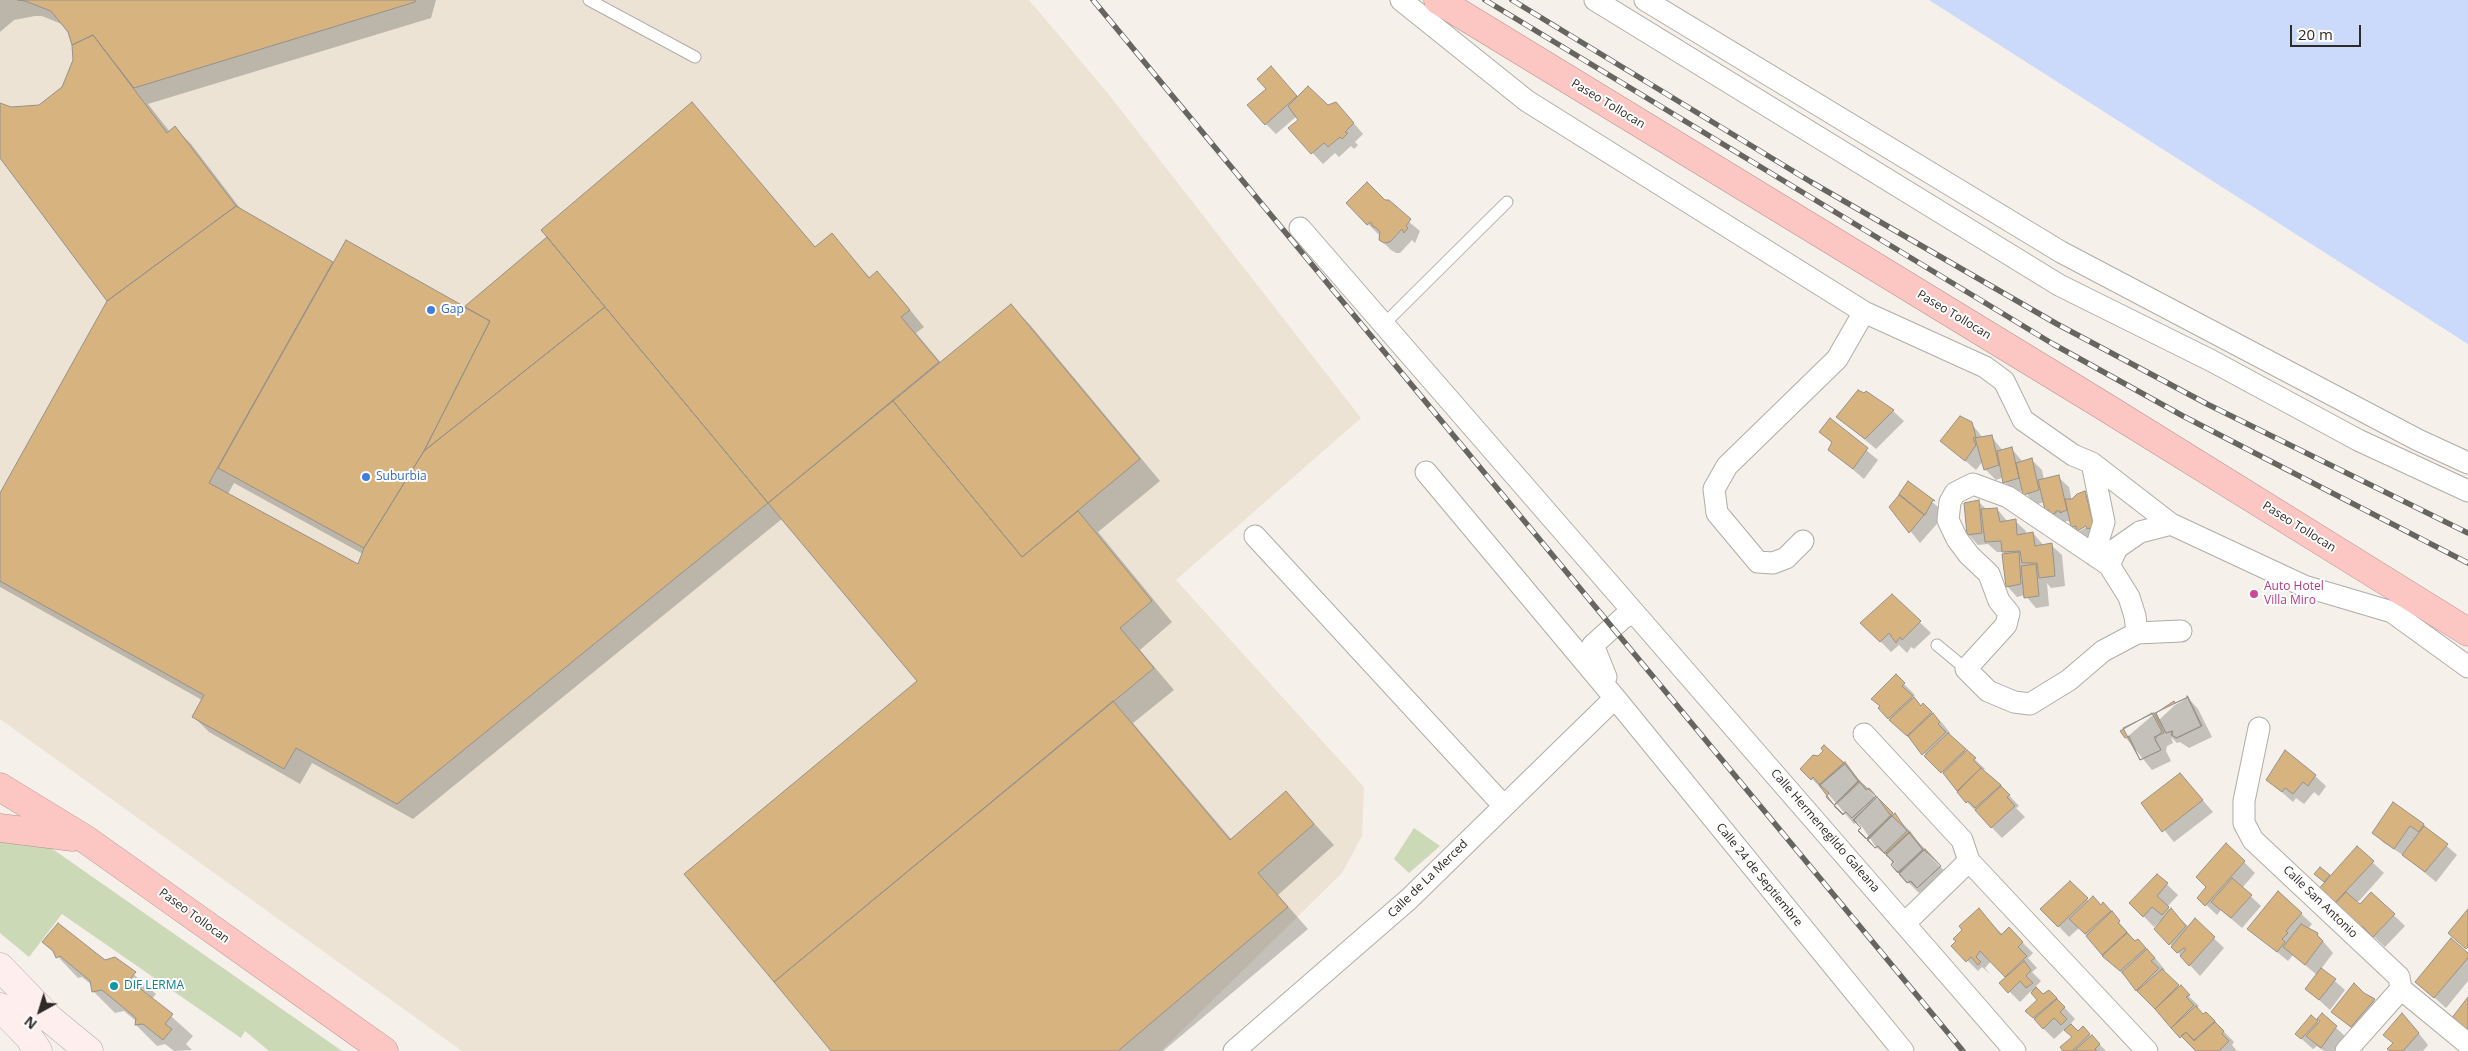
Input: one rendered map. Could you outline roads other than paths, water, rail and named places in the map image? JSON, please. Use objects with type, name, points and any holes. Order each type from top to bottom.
[{"type":"highway","name":"Paseo Tollocan","points":[[1438,0],[2102,405],[2468,632]]},
{"type":"highway","name":"Paseo Tollocan","points":[[0,787],[85,839],[384,1051]]},
{"type":"highway","points":[[0,828],[85,839]]},
{"type":"main road","points":[[0,966],[50,1019],[89,1051]]},
{"type":"main road","points":[[0,1007],[34,1044],[50,1019]]},
{"type":"street","points":[[1401,0],[1527,101],[1864,312],[1985,367],[2004,381],[2024,420],[2073,455],[2092,463],[2171,524],[2304,586],[2392,612],[2468,667]]},
{"type":"street","points":[[1595,0],[2059,285],[2212,362],[2358,440],[2468,491]]},
{"type":"street","points":[[1645,0],[2061,252],[2418,440],[2468,463]]},
{"type":"street","name":"Calle Hermenegildo Galeana","points":[[1300,228],[1633,613],[1905,923],[2014,1051]]},
{"type":"street","points":[[1803,541],[1786,558],[1772,563],[1758,562],[1717,513],[1714,489],[1727,466],[1837,359],[1864,312]]},
{"type":"street","points":[[2092,463],[2104,522],[2101,560]]},
{"type":"street","name":"Calle 24 de Septiembre","points":[[1426,472],[1615,698],[1902,1051]]},
{"type":"street","points":[[2136,633],[2135,616],[2129,597],[2101,560],[2008,497],[1973,484],[1955,493],[1950,502],[1948,520],[1957,539],[1969,555],[1989,574],[1999,601],[2009,613],[2006,625],[1966,669],[1988,691],[2014,702],[2030,704],[2069,680],[2103,651],[2136,633],[2181,631]]},
{"type":"street","points":[[2101,560],[2140,532],[2171,524]]},
{"type":"street","points":[[1255,536],[1503,805]]},
{"type":"street","points":[[1615,698],[1593,645],[1622,618],[1633,613]]},
{"type":"street","name":"Calle de La Merced","points":[[1240,1049],[1409,899],[1503,805],[1615,698]]},
{"type":"street","name":"Calle San Antonio","points":[[2258,728],[2244,802],[2244,823],[2253,840],[2398,977],[2401,989],[2468,1044]]},
{"type":"street","points":[[1864,734],[1962,840],[1969,861],[2147,1051]]},
{"type":"street","points":[[1905,923],[1969,861]]},
{"type":"street","points":[[2346,1051],[2401,989]]},
{"type":"lane","points":[[589,0],[696,57]]},
{"type":"lane","points":[[1383,325],[1507,202]]},
{"type":"lane","points":[[1937,645],[1966,669]]},
{"type":"water","points":[[1929,0],[2468,0],[2468,344]]},
{"type":"railway","points":[[1093,0],[1963,1051]]},
{"type":"railway","points":[[1485,0],[2053,344],[2183,416],[2468,563]]},
{"type":"railway","points":[[1512,0],[1811,182],[2057,324],[2207,404],[2468,533]]},
{"type":"place","name":"Gap","points":[[431,310]]},
{"type":"place","name":"Suburbia","points":[[366,477]]},
{"type":"place","name":"Auto Hotel Villa Miro","points":[[2254,594]]},
{"type":"place","name":"DIF LERMA","points":[[114,986]]}]
